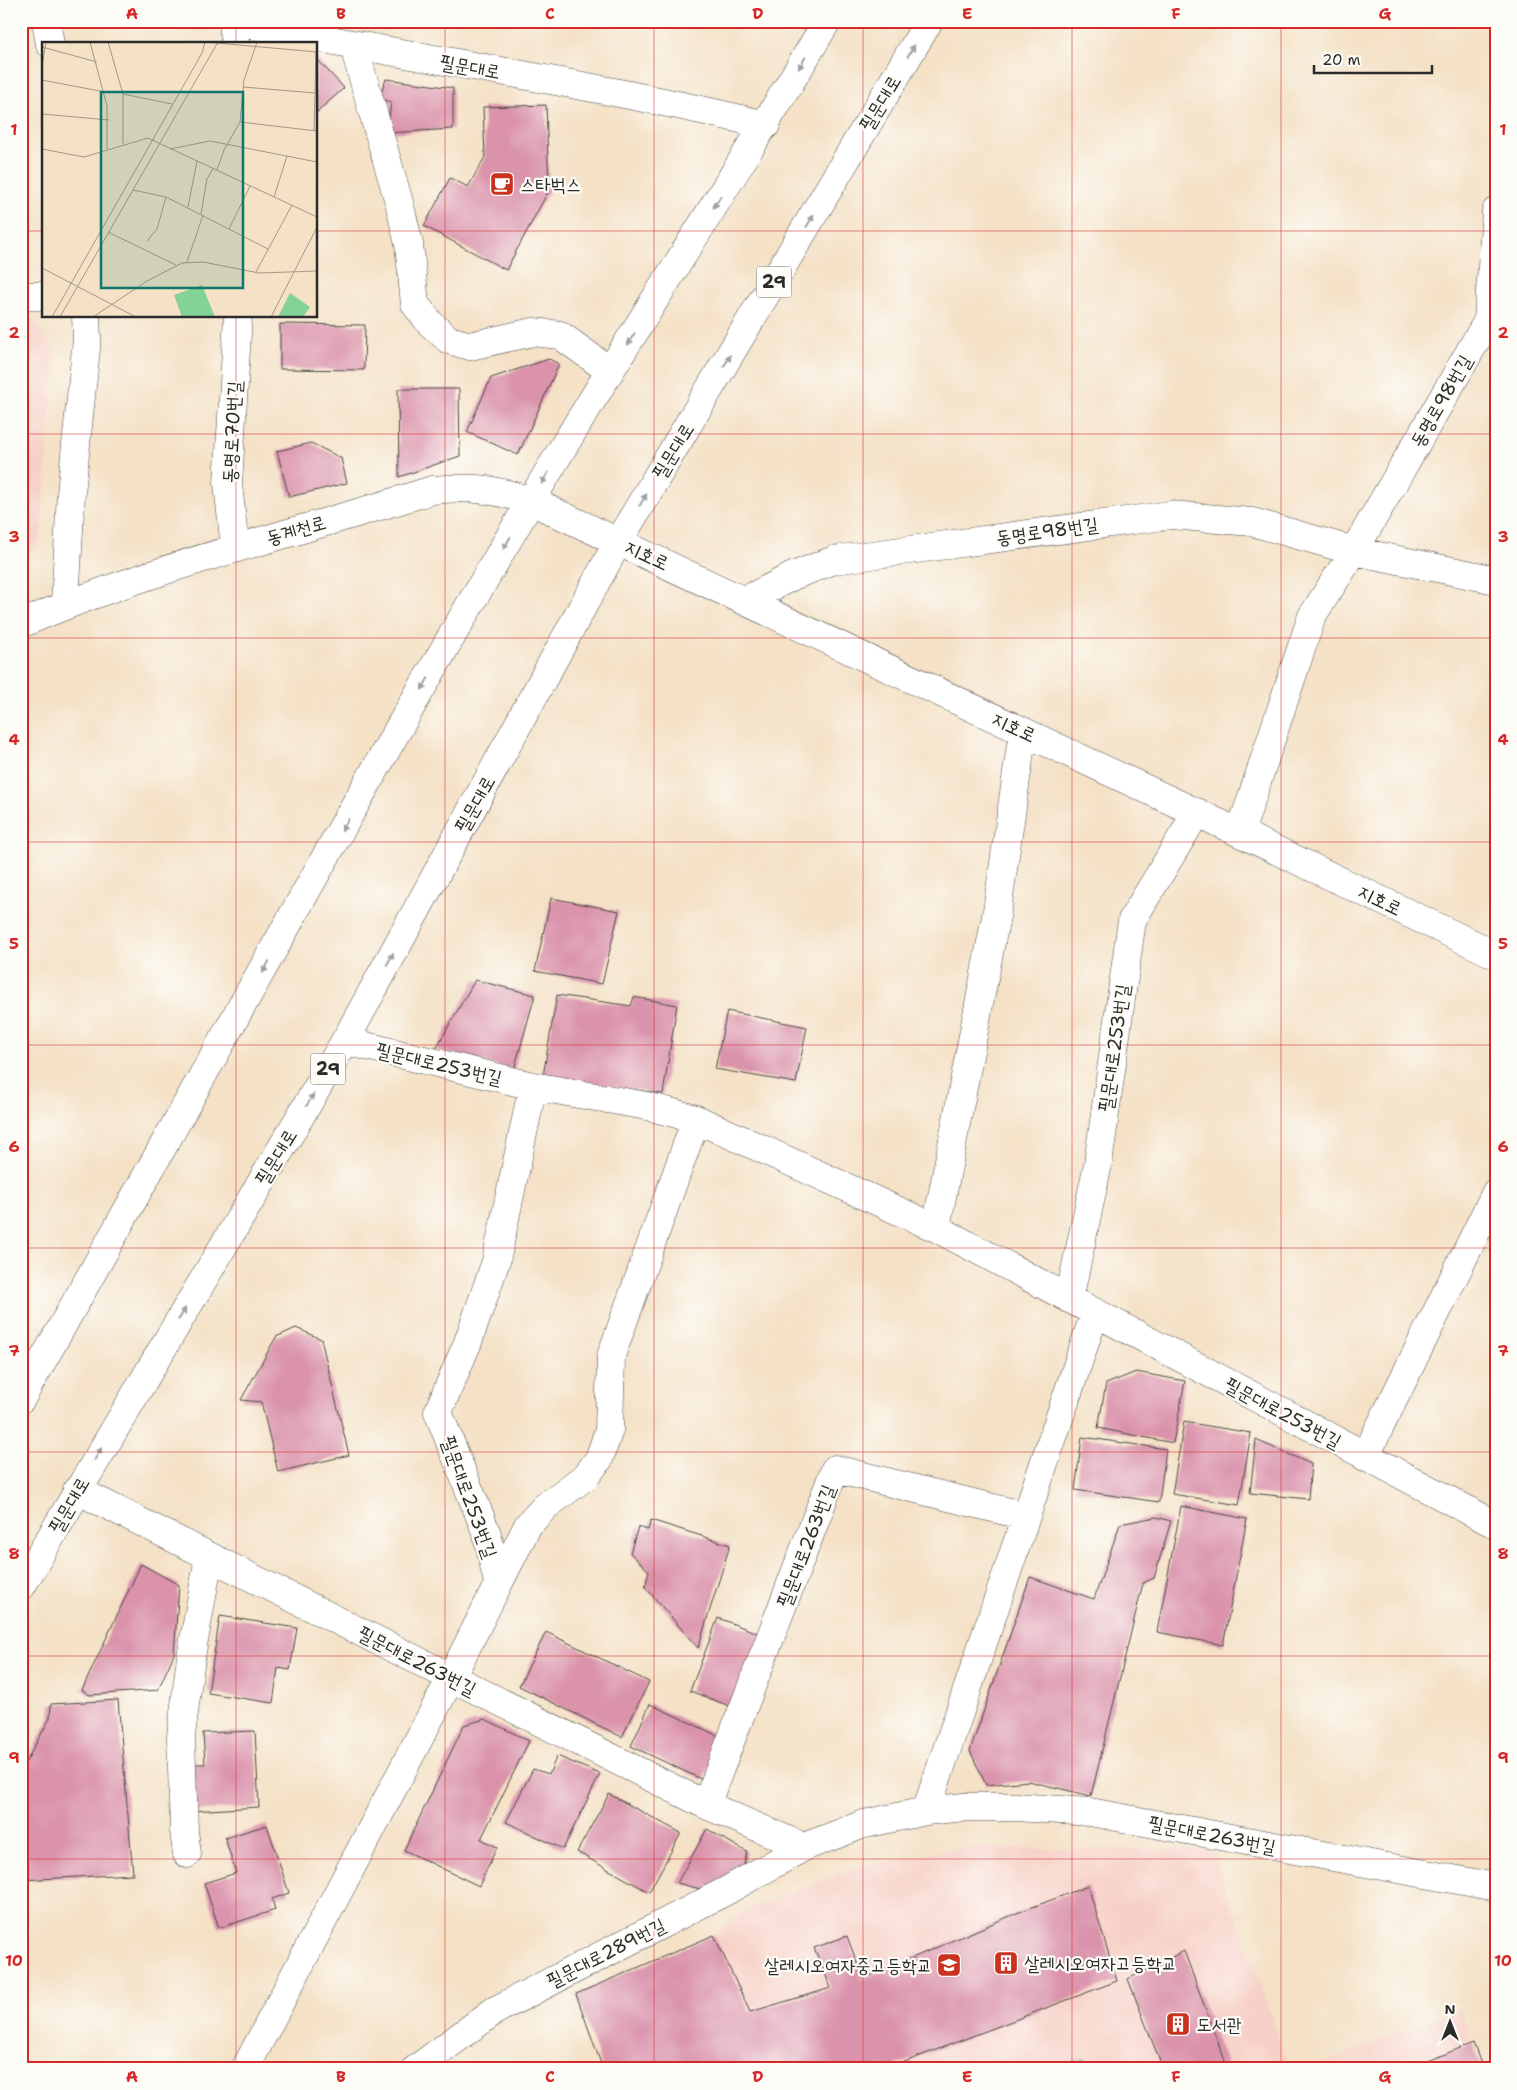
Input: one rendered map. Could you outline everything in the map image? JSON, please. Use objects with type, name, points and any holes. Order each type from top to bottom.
[{"type":"street","points":[[46,21],[50,42]]},
{"type":"street","points":[[233,21],[235,42]]},
{"type":"street","name":"필문대로","points":[[233,21],[354,47],[688,106],[766,125]]},
{"type":"street","points":[[21,1399],[451,638],[531,501],[610,371],[766,125],[827,21]]},
{"type":"street","name":"필문대로","points":[[21,1587],[345,1041],[618,542],[929,21]]},
{"type":"street","points":[[354,47],[399,202],[408,244],[416,304],[430,323],[449,340],[470,346],[533,332],[560,335],[610,371]]},
{"type":"street","name":"동명로98번길","points":[[1240,833],[1312,616],[1354,551],[1492,321],[1496,211]]},
{"type":"street","points":[[21,296],[42,296]]},
{"type":"street","points":[[65,605],[71,493],[87,339],[86,318]]},
{"type":"street","name":"동명로70번길","points":[[235,548],[228,484],[238,318]]},
{"type":"street","name":"동계천로","points":[[21,624],[65,605],[235,548],[432,490],[466,486],[503,491],[531,501]]},
{"type":"street","name":"지호로","points":[[531,501],[1197,812],[1496,955]]},
{"type":"street","name":"동명로98번길","points":[[744,601],[793,576],[834,560],[1171,514],[1252,522],[1354,551]]},
{"type":"street","points":[[1354,551],[1496,580]]},
{"type":"street","points":[[936,1228],[997,911],[1023,731]]},
{"type":"street","name":"필문대로253번길","points":[[1069,1299],[1098,1164],[1132,920],[1197,812]]},
{"type":"street","name":"필문대로253번길","points":[[345,1041],[533,1086],[647,1106],[696,1119],[936,1228],[1496,1525]]},
{"type":"street","name":"필문대로253번길","points":[[498,1583],[487,1534],[438,1412],[468,1342],[496,1261],[533,1086]]},
{"type":"street","name":"필문대로253번길","points":[[498,1583],[528,1525],[546,1506],[586,1476],[598,1459],[609,1430],[611,1356],[696,1119]]},
{"type":"street","points":[[1365,1457],[1496,1192]]},
{"type":"street","points":[[926,1811],[1095,1313]]},
{"type":"street","name":"필문대로263번길","points":[[706,1806],[835,1469],[1025,1516]]},
{"type":"street","name":"필문대로263번길","points":[[77,1490],[706,1806],[804,1847],[864,1824],[926,1811],[964,1807],[1016,1807],[1090,1812],[1496,1887]]},
{"type":"street","points":[[188,1854],[184,1831],[180,1736],[191,1657],[209,1556]]},
{"type":"street","points":[[245,2069],[451,1678],[498,1583]]},
{"type":"street","name":"필문대로289번길","points":[[416,2069],[494,2011],[726,1891],[804,1847]]},
{"type":"shaded area","points":[[21,316],[31,316],[55,351],[41,536],[21,571]]},
{"type":"shaded area","name":"살레시오여자중고등학교","points":[[954,1848],[1212,1850],[1290,2069],[601,2069],[576,1994],[714,1935],[745,1910],[857,1868]]},
{"type":"shaded area","points":[[1459,2008],[1483,2069],[1309,2069]]},
{"type":"green space","points":[[1085,2058],[1089,2069],[1053,2069]]},
{"type":"building","points":[[318,60],[344,88],[318,111]]},
{"type":"building","points":[[386,79],[453,88],[453,129],[387,133],[391,102],[379,99]]},
{"type":"building","points":[[546,105],[549,190],[506,270],[424,226],[450,178],[468,187],[485,157],[483,107]]},
{"type":"building","points":[[280,324],[365,325],[364,370],[280,369]]},
{"type":"building","points":[[549,359],[559,364],[518,455],[467,432],[491,378]]},
{"type":"building","points":[[398,389],[459,389],[460,456],[399,477]]},
{"type":"building","points":[[311,443],[341,458],[347,483],[289,497],[277,451]]},
{"type":"building","points":[[551,898],[619,911],[602,984],[535,971]]},
{"type":"building","points":[[475,980],[535,995],[514,1070],[435,1050]]},
{"type":"building","points":[[557,995],[631,1006],[634,997],[677,1005],[663,1094],[543,1076]]},
{"type":"building","points":[[727,1011],[807,1027],[796,1083],[715,1069]]},
{"type":"building","points":[[296,1328],[321,1339],[349,1455],[278,1472],[261,1402],[241,1400],[276,1337]]},
{"type":"building","points":[[1136,1372],[1185,1381],[1173,1443],[1098,1428],[1106,1384]]},
{"type":"building","points":[[1184,1422],[1251,1433],[1239,1505],[1172,1494]]},
{"type":"building","points":[[1082,1437],[1166,1449],[1159,1502],[1075,1490]]},
{"type":"building","points":[[1256,1440],[1311,1464],[1308,1499],[1250,1493]]},
{"type":"building","points":[[1181,1506],[1247,1519],[1223,1645],[1157,1632]]},
{"type":"building","points":[[1156,1517],[1171,1521],[1154,1578],[1143,1583],[1091,1796],[1028,1781],[986,1785],[970,1751],[1030,1577],[1094,1599],[1120,1524]]},
{"type":"building","points":[[651,1520],[730,1545],[698,1648],[645,1587],[649,1571],[630,1553],[638,1527],[648,1530]]},
{"type":"building","points":[[141,1564],[179,1585],[174,1654],[158,1690],[90,1695],[82,1690]]},
{"type":"building","points":[[220,1616],[297,1628],[290,1670],[278,1668],[273,1703],[208,1693]]},
{"type":"building","points":[[718,1618],[763,1635],[735,1708],[690,1691]]},
{"type":"building","points":[[546,1632],[649,1682],[622,1737],[519,1686]]},
{"type":"building","points":[[118,1700],[133,1874],[21,1880],[21,1771],[50,1718],[51,1704]]},
{"type":"building","points":[[650,1704],[723,1738],[703,1780],[631,1746]]},
{"type":"building","points":[[485,1719],[529,1741],[481,1839],[497,1847],[479,1886],[404,1850],[464,1725]]},
{"type":"building","points":[[255,1731],[259,1807],[192,1811],[190,1764],[205,1764],[203,1733]]},
{"type":"building","points":[[557,1756],[600,1774],[563,1849],[506,1822],[533,1769],[549,1774]]},
{"type":"building","points":[[609,1794],[681,1833],[649,1892],[577,1852]]},
{"type":"building","points":[[267,1825],[289,1893],[272,1899],[275,1910],[219,1928],[204,1883],[236,1873],[225,1838]]},
{"type":"building","points":[[707,1829],[747,1852],[742,1873],[708,1891],[677,1883]]},
{"type":"building","name":"살레시오여자고등학교","points":[[1088,1886],[1117,1981],[886,2069],[603,2069],[576,1994],[714,1935],[750,2012],[831,1988],[814,1948],[847,1936],[863,1979],[1017,1913]]},
{"type":"building","name":"도서관","points":[[1184,1951],[1228,2069],[1163,2069],[1128,1979]]},
{"type":"building","points":[[1473,2043],[1483,2069],[1407,2069]]},
{"type":"place","name":"스타벅스","points":[[502,184]]},
{"type":"place","name":"살레시오여자고등학교","points":[[1006,1963]]},
{"type":"place","name":"살레시오여자중고등학교","points":[[949,1965]]},
{"type":"place","name":"도서관","points":[[1178,2024]]}]
